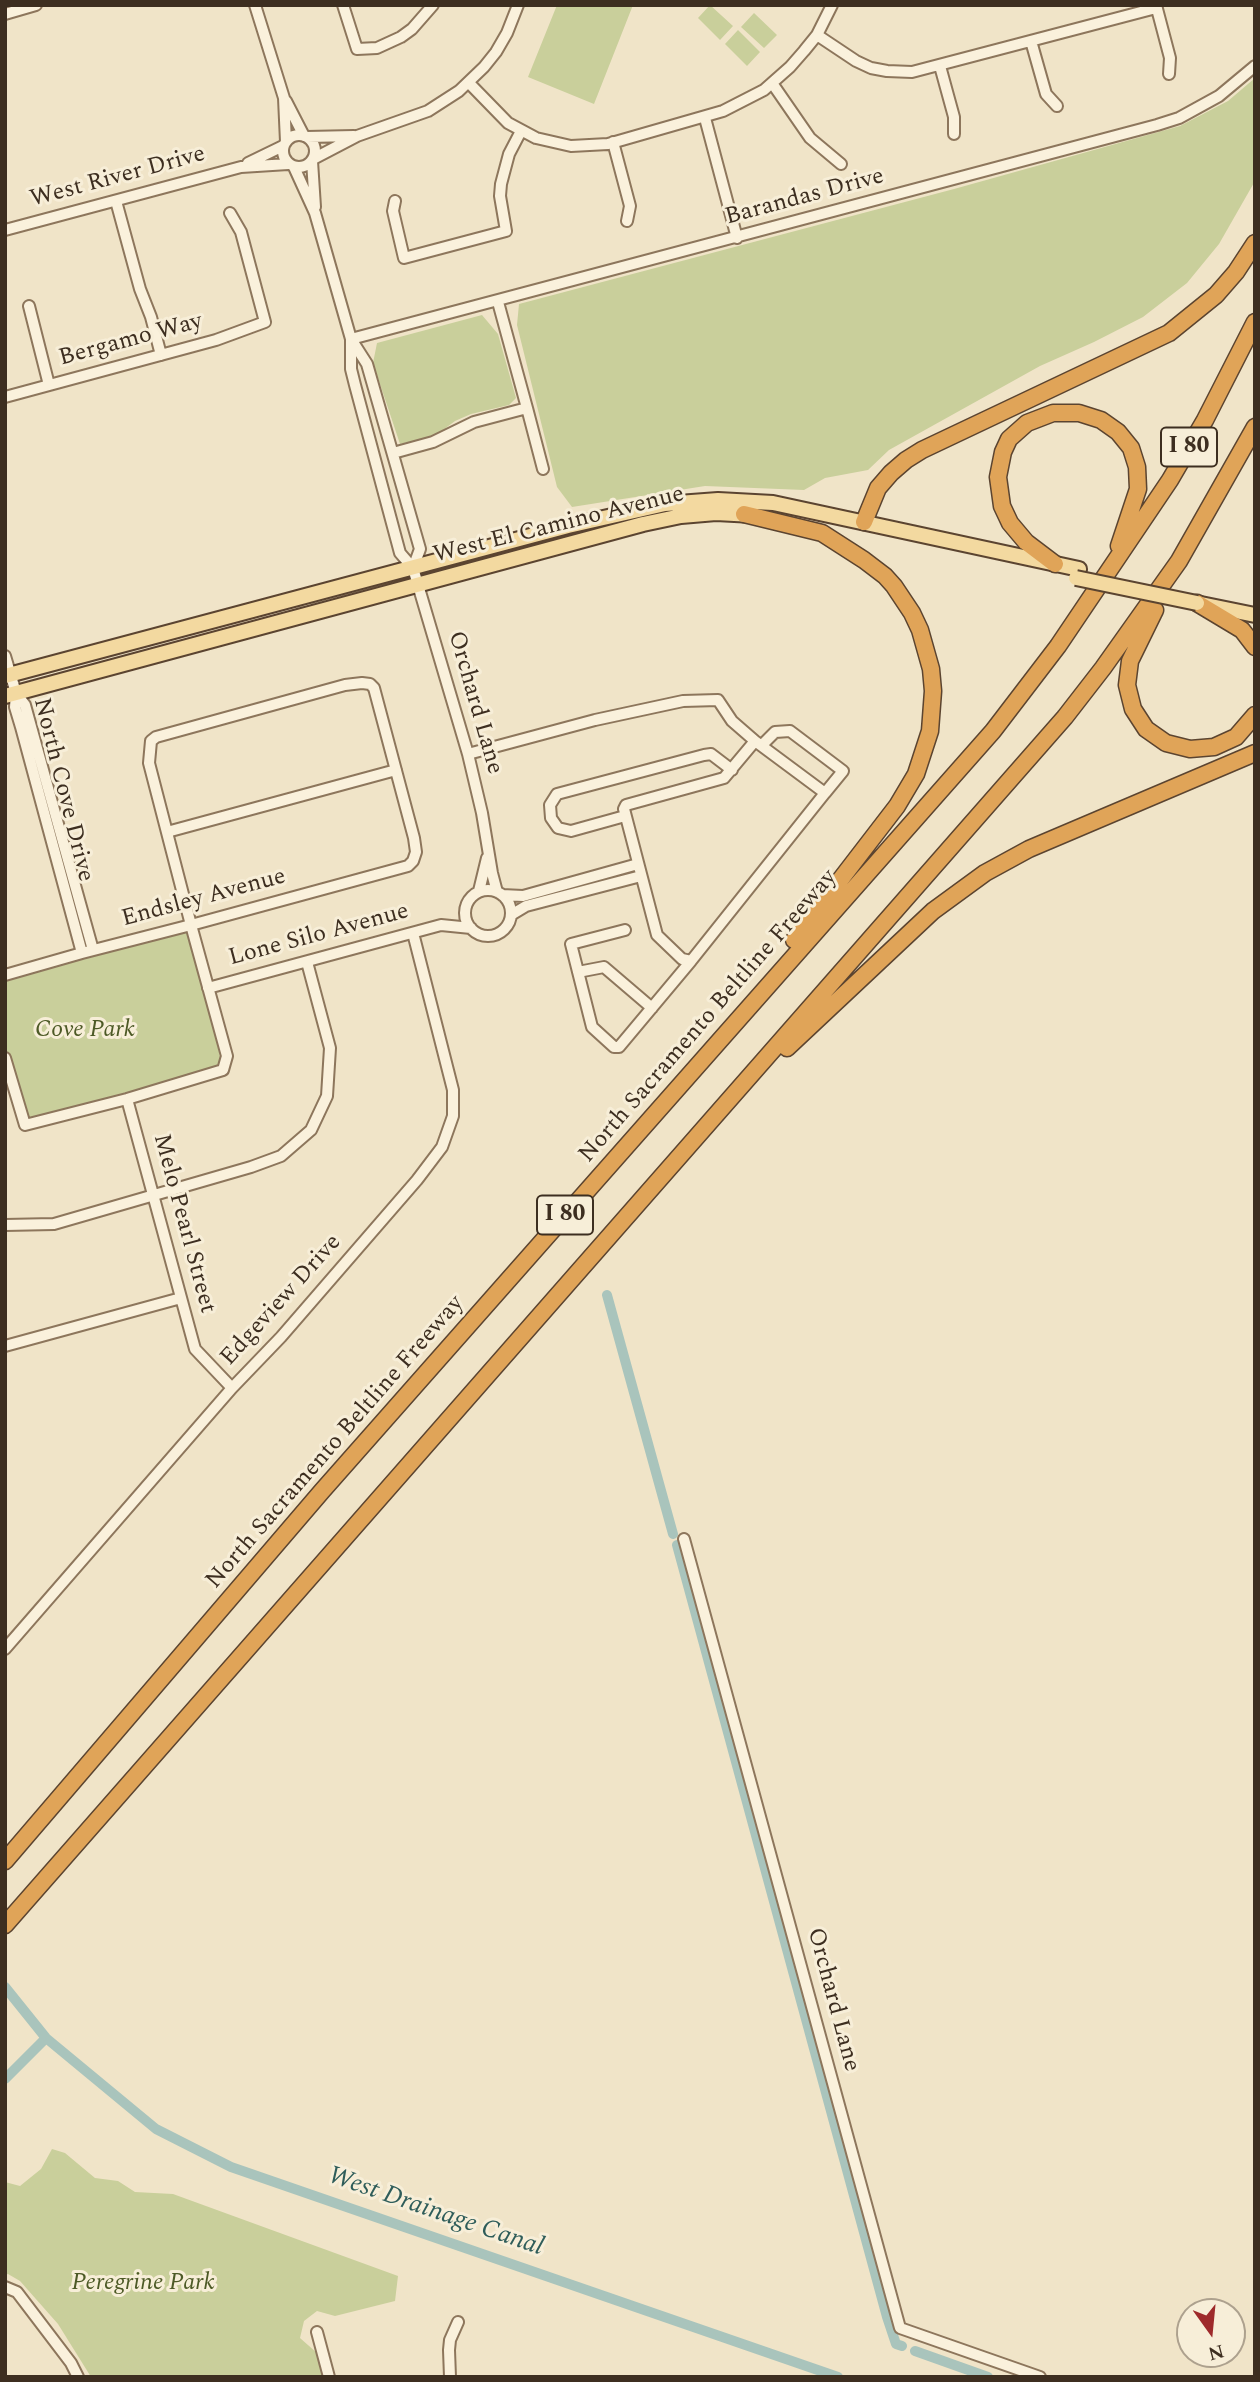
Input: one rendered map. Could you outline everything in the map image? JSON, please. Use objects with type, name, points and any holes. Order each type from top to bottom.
[{"type":"highway","points":[[864,526],[878,488],[891,472],[906,460],[1169,333],[1216,295],[1236,272],[1255,243]]},
{"type":"highway","name":"North Sacramento Beltline Freeway","points":[[5,1861],[329,1483],[993,731],[1051,656],[1170,481],[1205,420],[1255,322]]},
{"type":"highway","points":[[1055,564],[1026,542],[1010,523],[1002,506],[998,477],[1003,452],[1018,429],[1039,417],[1066,412],[1092,416],[1112,427],[1124,438],[1135,459],[1138,489],[1113,566]]},
{"type":"highway","name":"I 80","points":[[5,1925],[1065,717],[1104,668],[1179,561],[1255,426]]},
{"type":"highway","points":[[707,1053],[906,793],[924,753],[932,715],[933,691],[928,654],[912,613],[894,586],[864,560],[822,533],[744,514]]},
{"type":"highway","points":[[1179,561],[1130,661],[1127,685],[1133,709],[1146,729],[1166,743],[1190,749],[1214,747],[1236,737],[1255,715]]},
{"type":"highway","points":[[1198,599],[1242,630],[1255,647]]},
{"type":"highway","points":[[717,1115],[933,911],[985,873],[1029,849],[1255,753]]},
{"type":"main road","name":"West El Camino Avenue","points":[[8,676],[604,517],[665,504],[718,500],[773,503],[864,526],[1198,599],[1255,615]]},
{"type":"main road","name":"West El Camino Avenue","points":[[11,694],[643,524],[704,514],[744,514],[864,526],[1055,564],[1078,574]]},
{"type":"main road","name":"West El Camino Avenue","points":[[1198,599],[1255,606]]},
{"type":"street","points":[[5,14],[36,5]]},
{"type":"street","points":[[256,5],[284,98],[306,137],[314,145],[313,160]]},
{"type":"street","points":[[343,5],[357,49],[377,47],[401,37],[412,29],[433,5]]},
{"type":"street","points":[[284,98],[283,155],[291,165],[304,167],[357,136],[428,111],[469,83],[496,52],[518,5]]},
{"type":"street","points":[[469,83],[496,113],[521,131],[554,144],[591,146],[613,142],[705,118],[746,101],[790,67],[817,35],[832,5]]},
{"type":"street","points":[[817,35],[856,61],[879,70],[912,72],[1156,7],[1170,58],[1170,74]]},
{"type":"street","points":[[1031,41],[1046,94],[1057,106]]},
{"type":"street","points":[[940,66],[954,117],[954,134]]},
{"type":"street","name":"Barandas Drive","points":[[351,339],[1168,122],[1219,96],[1255,66]]},
{"type":"street","points":[[772,83],[810,138],[842,164]]},
{"type":"street","points":[[705,118],[737,238]]},
{"type":"street","points":[[395,201],[393,211],[404,258],[506,230],[500,196],[501,184],[509,154],[521,131]]},
{"type":"street","points":[[284,144],[294,136],[357,136]]},
{"type":"street","points":[[613,142],[631,206],[627,221]]},
{"type":"street","name":"West River Drive","points":[[5,230],[241,167],[284,144]]},
{"type":"street","name":"Orchard Lane","points":[[313,160],[315,213]]},
{"type":"street","name":"West River Drive","points":[[241,167],[291,165]]},
{"type":"street","name":"Orchard Lane","points":[[291,165],[315,213],[351,339],[351,369],[400,553],[413,568],[468,754],[488,852],[500,893]]},
{"type":"street","points":[[116,201],[161,355]]},
{"type":"street","name":"Bergamo Way","points":[[5,397],[216,341],[265,322],[240,232],[230,213]]},
{"type":"street","points":[[498,302],[543,469]]},
{"type":"street","points":[[29,306],[49,385]]},
{"type":"street","name":"Orchard Lane","points":[[351,339],[367,364],[421,548],[413,568]]},
{"type":"street","points":[[393,453],[433,442],[474,422],[527,408]]},
{"type":"street","points":[[5,656],[8,676]]},
{"type":"street","name":"North Cove Drive","points":[[8,676],[11,694],[25,705],[28,714],[87,951]]},
{"type":"street","points":[[5,1058],[25,1125],[223,1070],[227,1056],[191,925],[149,763],[151,741],[156,737],[345,685],[362,682],[374,688],[396,771],[167,832]]},
{"type":"street","points":[[468,754],[595,720],[683,701],[718,699],[731,719],[758,743],[825,793]]},
{"type":"street","points":[[625,930],[571,944],[592,1027],[614,1047],[619,1047],[691,961],[843,771],[790,731],[775,732],[758,743],[724,778],[626,805],[624,809],[657,934],[682,959],[691,961]]},
{"type":"street","points":[[625,816],[571,831],[558,828],[551,818],[550,805],[557,794],[704,755],[711,754],[732,770]]},
{"type":"street","name":"Endsley Avenue","points":[[5,975],[408,866],[416,852],[396,771]]},
{"type":"street","name":"Orchard Lane","points":[[479,891],[488,852]]},
{"type":"street","points":[[639,870],[526,906],[511,915],[504,929],[491,935],[477,933],[471,928],[465,914],[469,900],[479,891],[523,896],[639,870]]},
{"type":"street","points":[[500,893],[507,901],[511,915]]},
{"type":"street","name":"Lone Silo Avenue","points":[[208,988],[441,925],[466,907]]},
{"type":"street","name":"Lone Silo Avenue","points":[[441,925],[471,928]]},
{"type":"street","name":"Edgeview Drive","points":[[5,1649],[232,1388],[281,1337],[417,1180],[442,1147],[453,1116],[453,1090],[413,933]]},
{"type":"street","points":[[5,1225],[54,1224],[154,1197],[281,1156],[311,1130],[327,1096],[330,1048],[307,961]]},
{"type":"street","points":[[578,971],[604,967],[652,1007]]},
{"type":"street","name":"Melo Pearl Street","points":[[127,1098],[195,1349],[232,1388]]},
{"type":"street","points":[[5,1346],[181,1298]]},
{"type":"street","name":"Orchard Lane","points":[[684,1539],[900,2328],[1040,2377]]},
{"type":"street","points":[[5,2287],[17,2292],[71,2363],[78,2377]]},
{"type":"street","points":[[450,2377],[450,2340],[458,2322]]},
{"type":"street","points":[[317,2332],[329,2377]]},
{"type":"green space","points":[[557,5],[633,5],[594,104],[528,77]]},
{"type":"green space","points":[[710,5],[733,26],[720,40],[698,18]]},
{"type":"green space","points":[[754,13],[777,35],[764,48],[741,27]]},
{"type":"green space","points":[[738,30],[760,52],[747,66],[725,44]]},
{"type":"green space","points":[[1255,78],[1255,181],[1219,244],[1187,283],[1143,317],[1040,366],[889,450],[868,470],[825,478],[804,490],[705,486],[572,507],[557,487],[517,325],[519,304],[1180,126],[1228,101]]},
{"type":"green space","points":[[482,315],[498,334],[516,398],[509,405],[471,414],[455,421],[435,436],[400,444],[373,363],[377,343]]},
{"type":"green space","name":"Cove Park","points":[[191,925],[223,1070],[25,1125],[5,1055],[5,975]]},
{"type":"green space","name":"Peregrine Park","points":[[52,2149],[65,2153],[95,2178],[118,2181],[135,2192],[173,2194],[398,2276],[395,2301],[335,2316],[317,2311],[304,2321],[300,2338],[317,2353],[323,2377],[91,2377],[58,2324],[20,2281],[5,2275],[5,2182],[20,2186],[41,2169]]},
{"type":"waterway","points":[[607,1295],[673,1534]]},
{"type":"waterway","points":[[677,1545],[887,2317],[896,2344],[902,2346]]},
{"type":"waterway","name":"West Drainage Canal","points":[[5,1987],[46,2038],[156,2129],[231,2167],[838,2377]]},
{"type":"waterway","points":[[5,2079],[46,2038]]},
{"type":"waterway","points":[[915,2351],[988,2377]]}]
